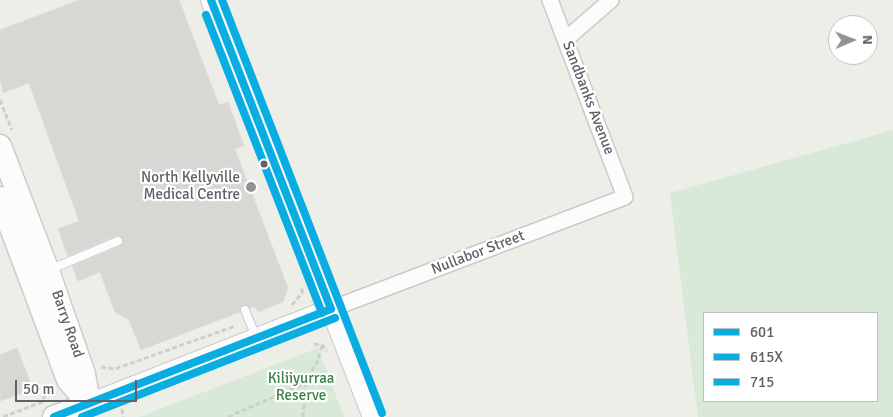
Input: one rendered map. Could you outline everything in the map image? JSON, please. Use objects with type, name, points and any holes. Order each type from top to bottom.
[{"type":"main road","name":"Barry Road","points":[[0,146],[48,271],[84,374],[89,404]]},
{"type":"main road","name":"Barry Road","points":[[0,198],[68,380],[89,404]]},
{"type":"main road","points":[[54,417],[89,404]]},
{"type":"street","points":[[211,0],[373,417]]},
{"type":"street","name":"Sandbanks Avenue","points":[[550,0],[625,197]]},
{"type":"street","points":[[566,40],[611,0]]},
{"type":"street","name":"Nullabor Street","points":[[331,309],[625,197]]},
{"type":"street","points":[[89,404],[331,309]]},
{"type":"lane","points":[[48,271],[118,241]]},
{"type":"lane","points":[[245,310],[256,339]]},
{"type":"path","points":[[283,309],[292,306],[302,293],[303,278]]},
{"type":"path","points":[[101,367],[115,369],[249,320]]},
{"type":"path","points":[[314,344],[322,345],[328,352]]},
{"type":"path","points":[[228,417],[276,398],[303,384],[318,361],[322,345]]},
{"type":"path","points":[[303,417],[307,379]]},
{"type":"path","points":[[3,417],[42,402],[49,387]]},
{"type":"green space","points":[[893,130],[893,417],[698,417],[670,193]]},
{"type":"green space","name":"Kiliiyurraa Reserve","points":[[318,348],[344,417],[139,417]]},
{"type":"building","points":[[79,0],[179,0],[219,105],[228,102],[244,146],[235,149],[288,288],[283,302],[258,312],[255,306],[250,308],[243,305],[240,312],[141,350],[129,320],[115,312],[100,272],[78,281],[72,266],[120,246],[123,239],[116,236],[68,256],[58,229],[79,221],[29,83],[3,93],[0,78],[0,30]]},
{"type":"building","points":[[17,348],[33,389],[0,401],[0,355]]},
{"type":"transit line","name":"601","points":[[211,0],[331,309]]},
{"type":"transit line","name":"715","points":[[222,0],[382,413]]},
{"type":"transit line","name":"615X","points":[[206,15],[322,313]]},
{"type":"transit line","name":"601","points":[[54,417],[331,309]]},
{"type":"transit line","name":"615X","points":[[82,417],[335,318]]},
{"type":"place","name":"North Kellyville Medical Centre","points":[[251,187]]}]
